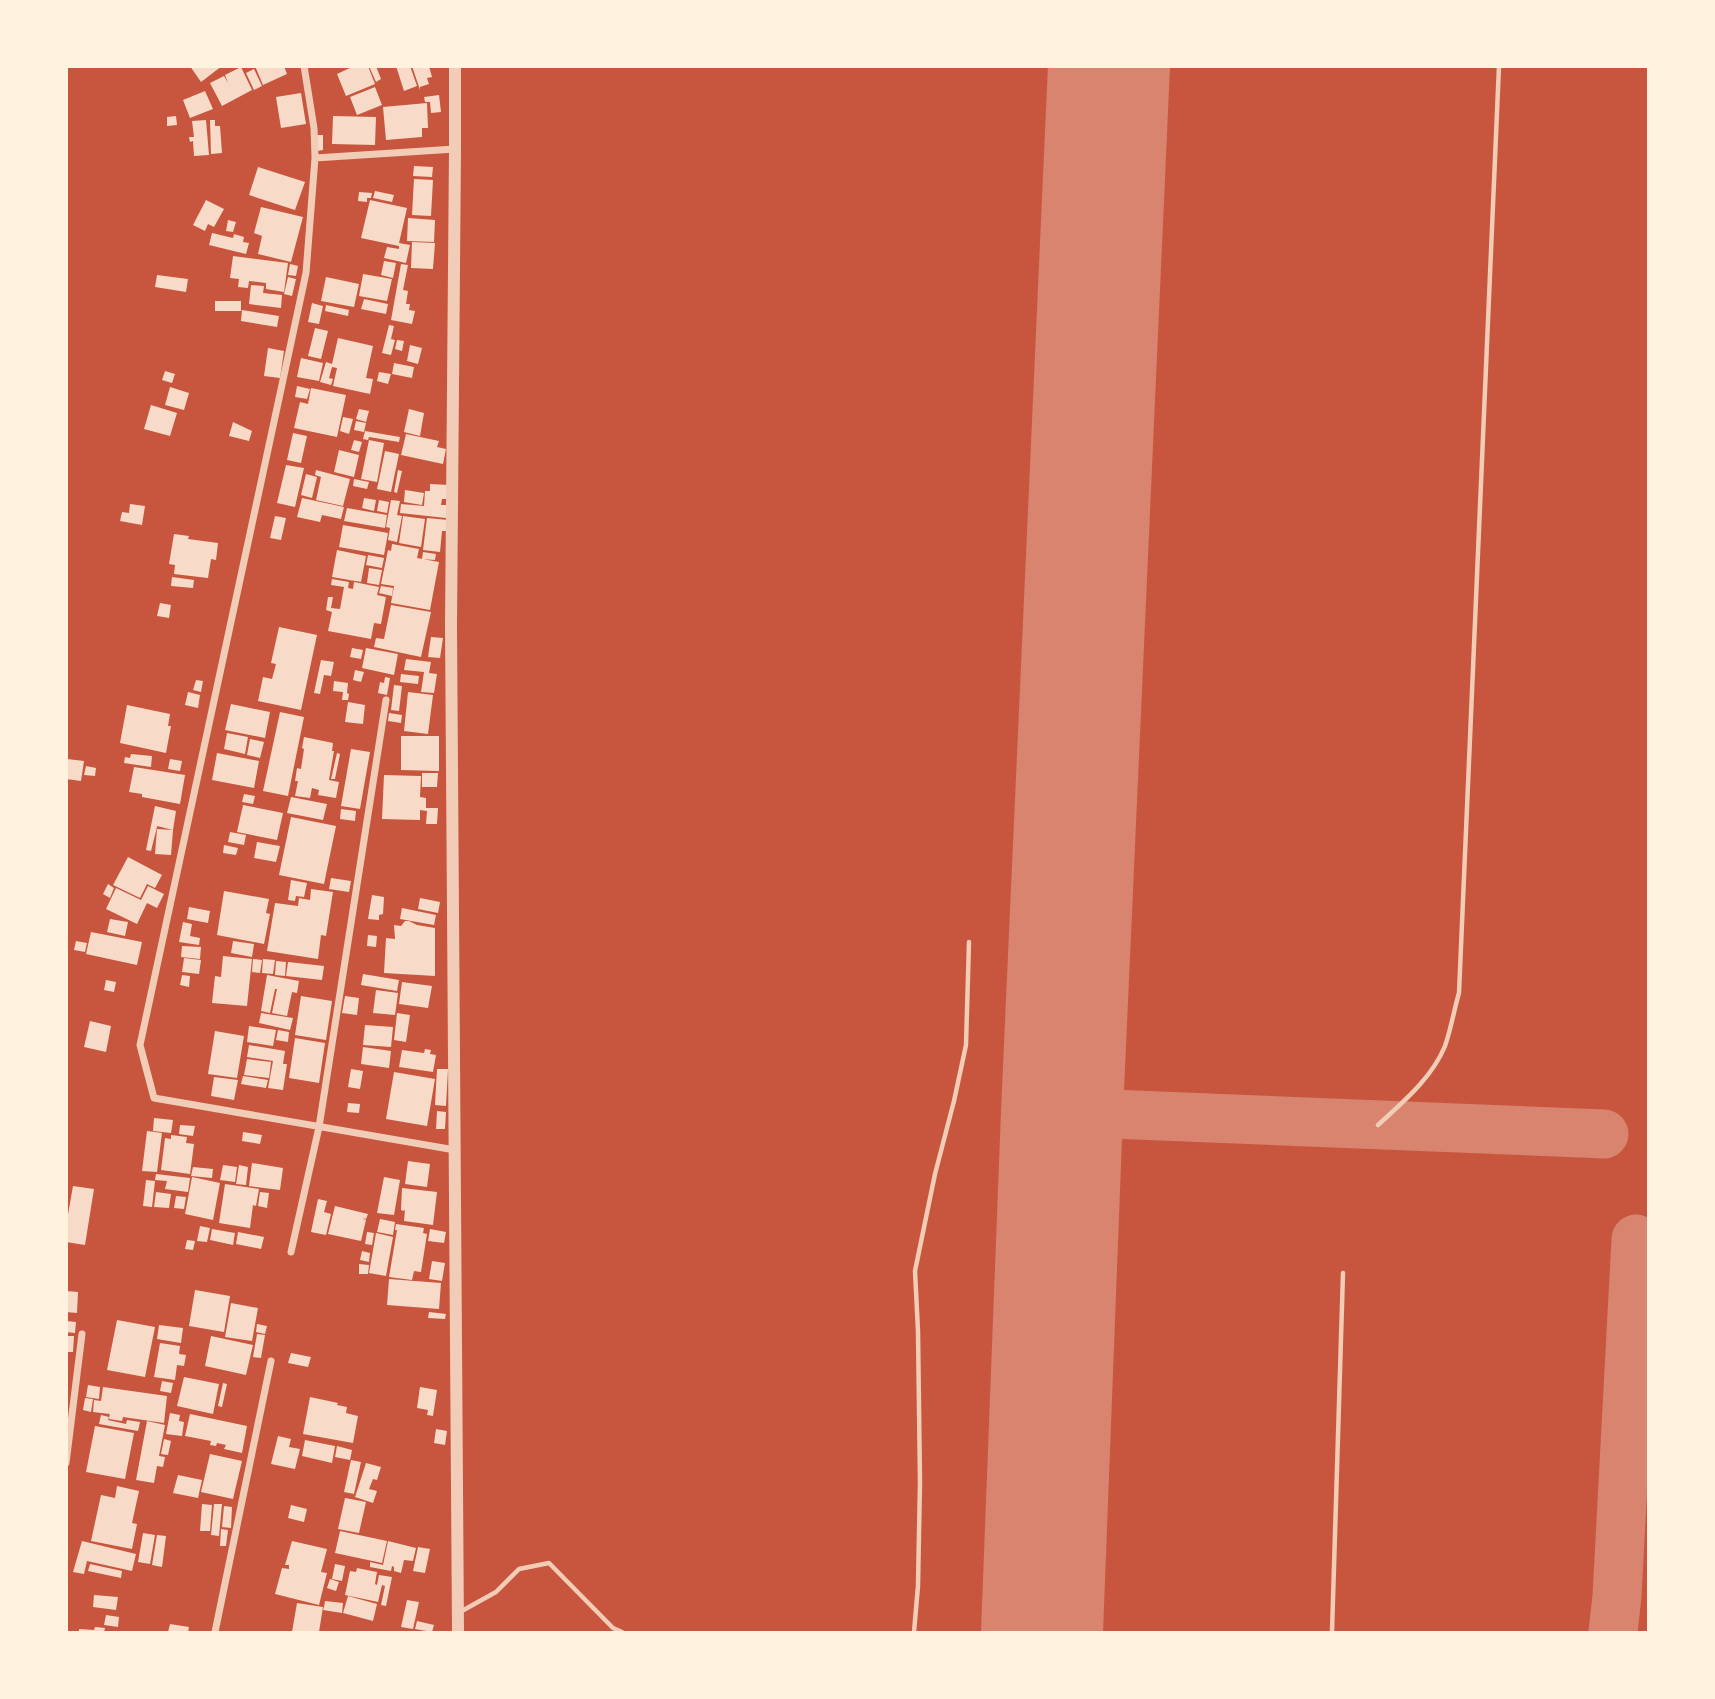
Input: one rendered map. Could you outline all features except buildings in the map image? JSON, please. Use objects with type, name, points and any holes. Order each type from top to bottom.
[{"type":"street","points":[[304,66],[314,128],[315,158],[306,273],[140,1045],[154,1098],[456,1150]]},
{"type":"street","points":[[455,66],[450,625],[458,1633]]},
{"type":"street","points":[[315,158],[456,149]]},
{"type":"street","points":[[291,1252],[319,1127],[386,701]]},
{"type":"street","points":[[66,1463],[82,1334]]},
{"type":"street","points":[[215,1633],[271,1361]]},
{"type":"lane","points":[[1378,1125],[1413,1092],[1435,1065],[1445,1045],[1459,993],[1499,66]]},
{"type":"lane","points":[[914,1633],[918,1586],[920,1482],[915,1271],[934,1174],[966,1045],[969,942]]},
{"type":"lane","points":[[1332,1633],[1343,1273]]},
{"type":"lane","points":[[458,1613],[496,1592],[519,1569],[549,1563],[613,1628],[622,1633]]},
{"type":"taxiway","points":[[1062,1112],[1604,1134]]},
{"type":"taxiway","points":[[1613,1632],[1636,1239]]},
{"type":"runway","points":[[1042,1632],[1062,1112],[1109,66]]}]
